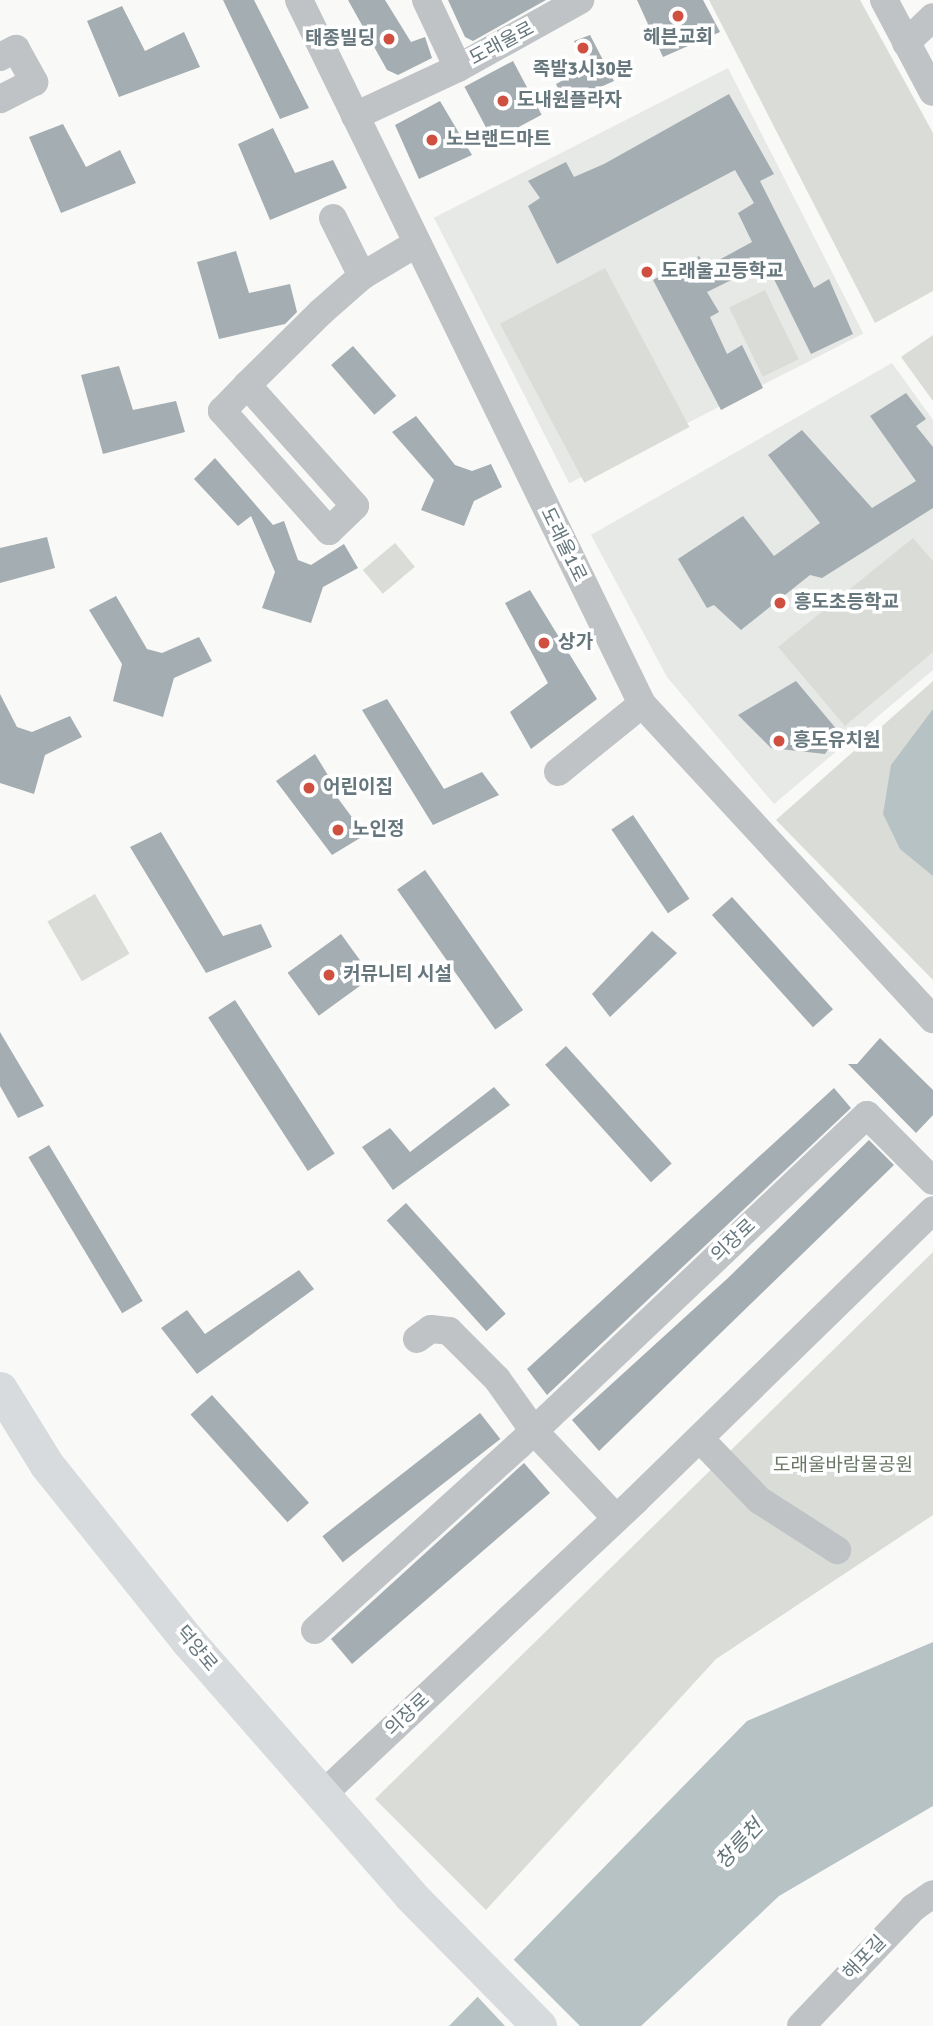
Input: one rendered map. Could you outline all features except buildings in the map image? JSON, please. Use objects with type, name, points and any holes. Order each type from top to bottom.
[{"type":"main road","name":"덕양로","points":[[0,1389],[47,1465],[321,1796],[410,1895],[539,2026]]},
{"type":"street","name":"도래울1로","points":[[299,0],[642,704],[933,1018]]},
{"type":"street","name":"도래울로","points":[[426,0],[458,68]]},
{"type":"street","name":"도래울로","points":[[355,116],[458,68],[580,0]]},
{"type":"street","points":[[884,0],[933,92]]},
{"type":"street","points":[[906,43],[933,16]]},
{"type":"street","points":[[0,57],[16,49],[34,82],[0,99]]},
{"type":"street","points":[[333,218],[362,276]]},
{"type":"street","points":[[247,385],[355,506],[329,531],[222,411],[247,385],[362,276],[416,244]]},
{"type":"street","points":[[558,772],[642,704]]},
{"type":"street","name":"의장로","points":[[315,1630],[534,1431],[867,1115],[933,1181]]},
{"type":"street","name":"의장로","points":[[321,1796],[700,1439],[933,1210]]},
{"type":"street","points":[[417,1339],[431,1329],[449,1331],[497,1379],[534,1431],[616,1518]]},
{"type":"street","points":[[700,1439],[759,1500],[837,1550]]},
{"type":"street","name":"해포길","points":[[801,2026],[913,1908],[933,1894]]},
{"type":"shaded area","name":"도래울고등학교","points":[[728,68],[863,334],[569,483],[434,218]]},
{"type":"shaded area","name":"흥도초등학교","points":[[892,363],[933,420],[933,670],[774,804],[667,677],[591,535]]},
{"type":"green space","points":[[709,0],[860,0],[933,133],[933,291],[875,323]]},
{"type":"green space","points":[[605,268],[690,427],[584,483],[500,324]]},
{"type":"green space","points":[[765,290],[799,359],[763,377],[729,308]]},
{"type":"green space","points":[[933,335],[933,401],[901,357]]},
{"type":"green space","points":[[913,538],[933,561],[933,652],[845,726],[778,647]]},
{"type":"green space","points":[[395,543],[415,567],[383,594],[363,570]]},
{"type":"green space","points":[[933,681],[933,980],[776,820]]},
{"type":"green space","points":[[95,894],[130,954],[82,981],[47,922]]},
{"type":"green space","name":"도래울바람물공원","points":[[933,1252],[933,1515],[716,1659],[486,1910],[375,1799]]},
{"type":"water","points":[[933,709],[933,876],[900,849],[883,814],[891,765]]},
{"type":"water","name":"창릉천","points":[[933,1642],[933,1806],[779,1896],[641,2026],[449,2026],[747,1721]]},
{"type":"pier","points":[[511,1957],[580,2026],[505,2026],[475,1994]]},
{"type":"place","name":"헤븐교회","points":[[678,16]]},
{"type":"place","name":"태종빌딩","points":[[389,39]]},
{"type":"place","name":"족발3시30분","points":[[583,48]]},
{"type":"place","name":"도내원플라자","points":[[503,101]]},
{"type":"place","name":"노브랜드마트","points":[[432,140]]},
{"type":"place","name":"도래울고등학교","points":[[647,272]]},
{"type":"place","name":"흥도초등학교","points":[[780,603]]},
{"type":"place","name":"상가","points":[[544,643]]},
{"type":"place","name":"흥도유치원","points":[[779,741]]},
{"type":"place","name":"어린이집","points":[[309,788]]},
{"type":"place","name":"노인정","points":[[338,830]]},
{"type":"place","name":"커뮤니티 시설","points":[[329,975]]}]
